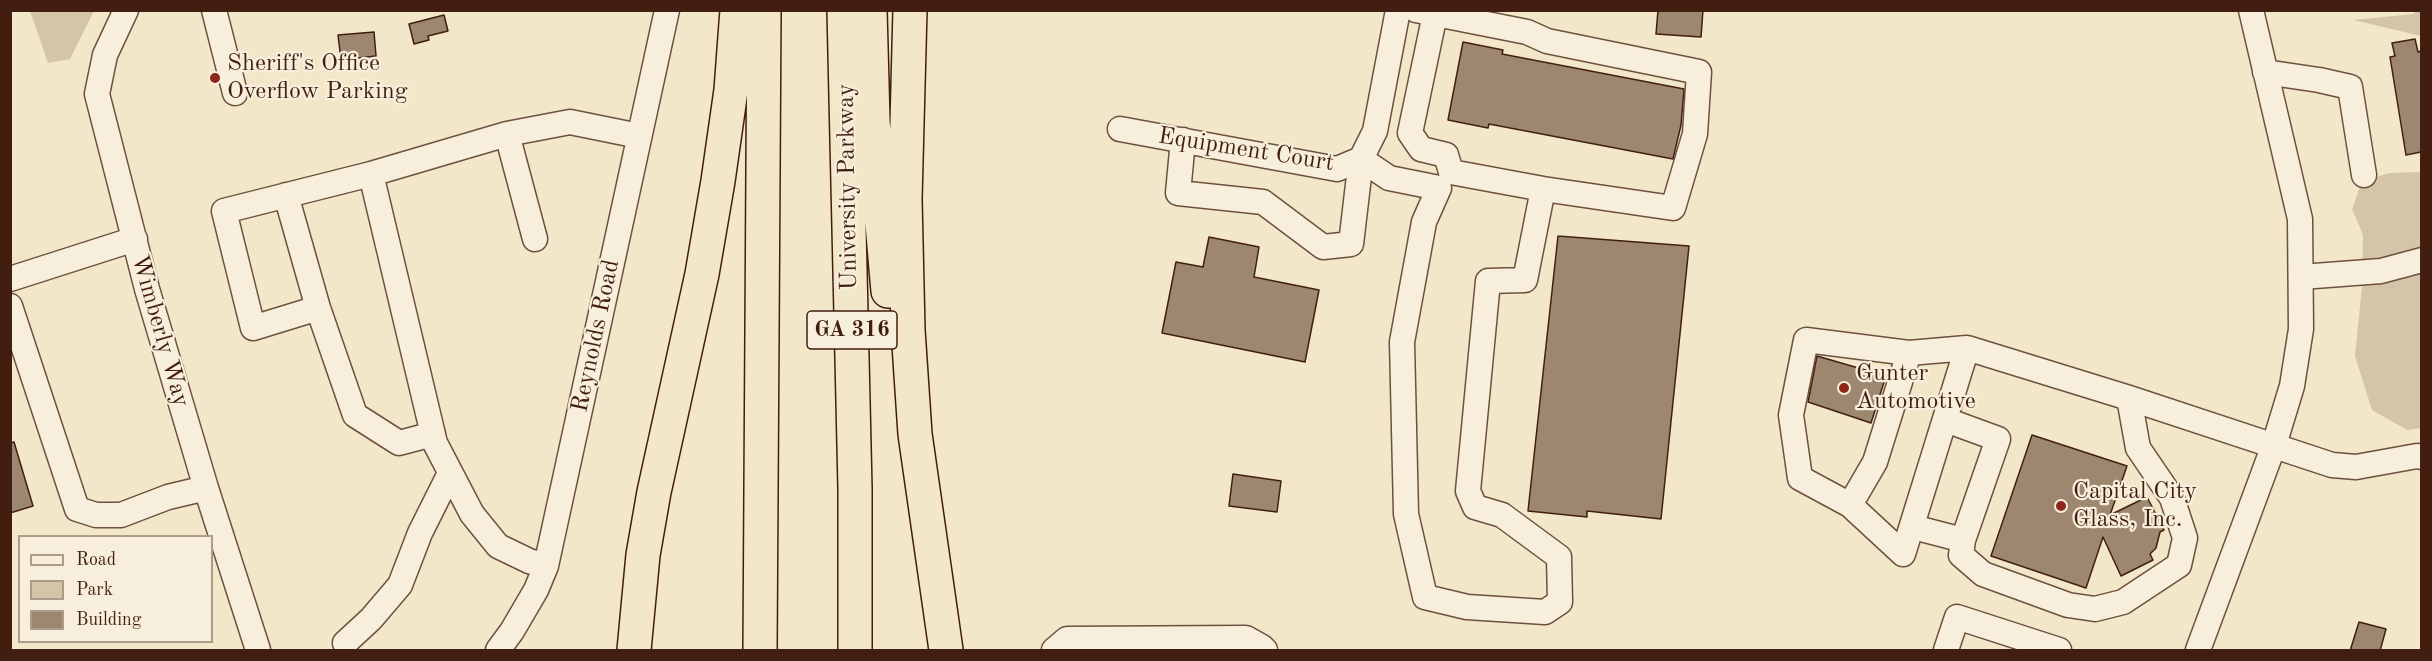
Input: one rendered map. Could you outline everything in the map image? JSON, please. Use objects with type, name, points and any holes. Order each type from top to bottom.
[{"type":"highway","points":[[634,651],[643,555],[652,502],[702,274],[718,181],[731,90],[737,10]]},
{"type":"highway","points":[[760,651],[764,10]]},
{"type":"highway","name":"University Parkway","points":[[844,10],[855,489],[855,651]]},
{"type":"highway","points":[[870,10],[873,121],[885,266],[902,382],[915,435]]},
{"type":"highway","points":[[910,10],[905,199],[908,330],[915,435],[946,651]]},
{"type":"street","name":"Wimberly Way","points":[[126,10],[105,55],[97,94],[135,239],[206,488],[258,651]]},
{"type":"street","points":[[214,10],[235,93]]},
{"type":"street","name":"Reynolds Road","points":[[498,651],[512,631],[546,566],[667,10]]},
{"type":"street","name":"Equipment Court","points":[[1120,129],[1337,170],[1361,159],[1375,131],[1398,10]]},
{"type":"street","points":[[2198,651],[2274,445],[2292,386],[2301,329],[2300,219],[2251,10]]},
{"type":"street","points":[[1183,140],[1178,193],[1263,202],[1323,247],[1351,244],[1361,159],[1389,178],[1446,180],[1544,189],[1673,208],[1695,134],[1700,72],[1547,41],[1527,32],[1425,12],[1410,133],[1421,149],[1446,155],[1446,180],[1424,222],[1402,342],[1406,514],[1425,597],[1467,607],[1545,612],[1560,602],[1559,556],[1502,515],[1475,507],[1468,491],[1488,281],[1525,280],[1544,189]]},
{"type":"street","points":[[2265,72],[2350,87],[2364,175]]},
{"type":"street","points":[[318,308],[253,328],[224,211],[371,174],[507,134],[570,122],[639,136]]},
{"type":"street","points":[[507,134],[535,239]]},
{"type":"street","points":[[371,174],[435,443],[472,514],[498,546],[546,566]]},
{"type":"street","points":[[286,195],[318,308],[356,415],[399,443],[433,434]]},
{"type":"street","points":[[10,279],[135,239]]},
{"type":"street","points":[[2301,277],[2381,271],[2421,260]]},
{"type":"street","points":[[10,306],[77,509],[96,515],[121,514],[168,497],[206,488]]},
{"type":"street","points":[[1967,348],[1903,554],[1850,505],[1800,478],[1791,415],[1806,340],[1909,353],[1967,348],[2129,398],[2332,465],[2356,467],[2421,457]]},
{"type":"street","points":[[1850,505],[1875,462],[1909,353]]},
{"type":"street","points":[[1946,420],[1998,439],[1963,540],[1961,555],[1983,574],[2067,605],[2095,609],[2123,602],[2179,565],[2185,538],[2172,498],[2138,448],[2129,398]]},
{"type":"street","points":[[345,643],[371,619],[400,585],[420,533],[450,472]]},
{"type":"street","points":[[1913,527],[1963,540]]},
{"type":"street","points":[[1946,651],[1957,617],[2059,651]]},
{"type":"street","points":[[1054,651],[1067,639],[1198,638],[1246,638],[1265,651]]},
{"type":"green space","points":[[30,10],[94,11],[70,59],[48,63]]},
{"type":"green space","points":[[2415,11],[2421,11],[2421,36],[2353,20],[2414,14]]},
{"type":"green space","points":[[2421,172],[2421,428],[2407,430],[2372,410],[2355,356],[2362,286],[2363,235],[2352,209],[2362,181],[2390,173]]},
{"type":"building","points":[[1658,10],[1703,10],[1701,37],[1656,34]]},
{"type":"building","points":[[444,15],[448,31],[428,36],[429,40],[414,44],[409,24]]},
{"type":"building","points":[[374,32],[376,56],[341,60],[338,35]]},
{"type":"building","points":[[2415,39],[2418,52],[2421,51],[2421,152],[2406,155],[2390,57],[2395,56],[2392,43]]},
{"type":"building","points":[[1463,42],[1503,50],[1502,54],[1684,89],[1681,125],[1673,159],[1489,124],[1488,128],[1448,120]]},
{"type":"building","points":[[1558,236],[1689,246],[1661,519],[1587,511],[1587,517],[1528,511]]},
{"type":"building","points":[[1209,237],[1259,247],[1254,277],[1319,290],[1305,362],[1162,333],[1176,262],[1203,267]]},
{"type":"building","name":"Gunter Automotive","points":[[1817,356],[1886,376],[1871,423],[1808,402]]},
{"type":"building","name":"Capital City Glass, Inc.","points":[[2032,435],[2127,466],[2110,515],[2147,497],[2164,530],[2160,532],[2156,548],[2150,554],[2153,560],[2121,576],[2103,537],[2086,588],[1991,556]]},
{"type":"building","points":[[14,442],[33,506],[10,513],[10,443]]},
{"type":"building","points":[[1233,474],[1281,481],[1277,512],[1229,506]]},
{"type":"building","points":[[2359,622],[2386,629],[2380,651],[2350,651]]},
{"type":"place","name":"Sheriff's Office Overflow Parking","points":[[215,78]]},
{"type":"place","name":"Gunter Automotive","points":[[1844,388]]},
{"type":"place","name":"Capital City Glass, Inc.","points":[[2061,506]]}]
